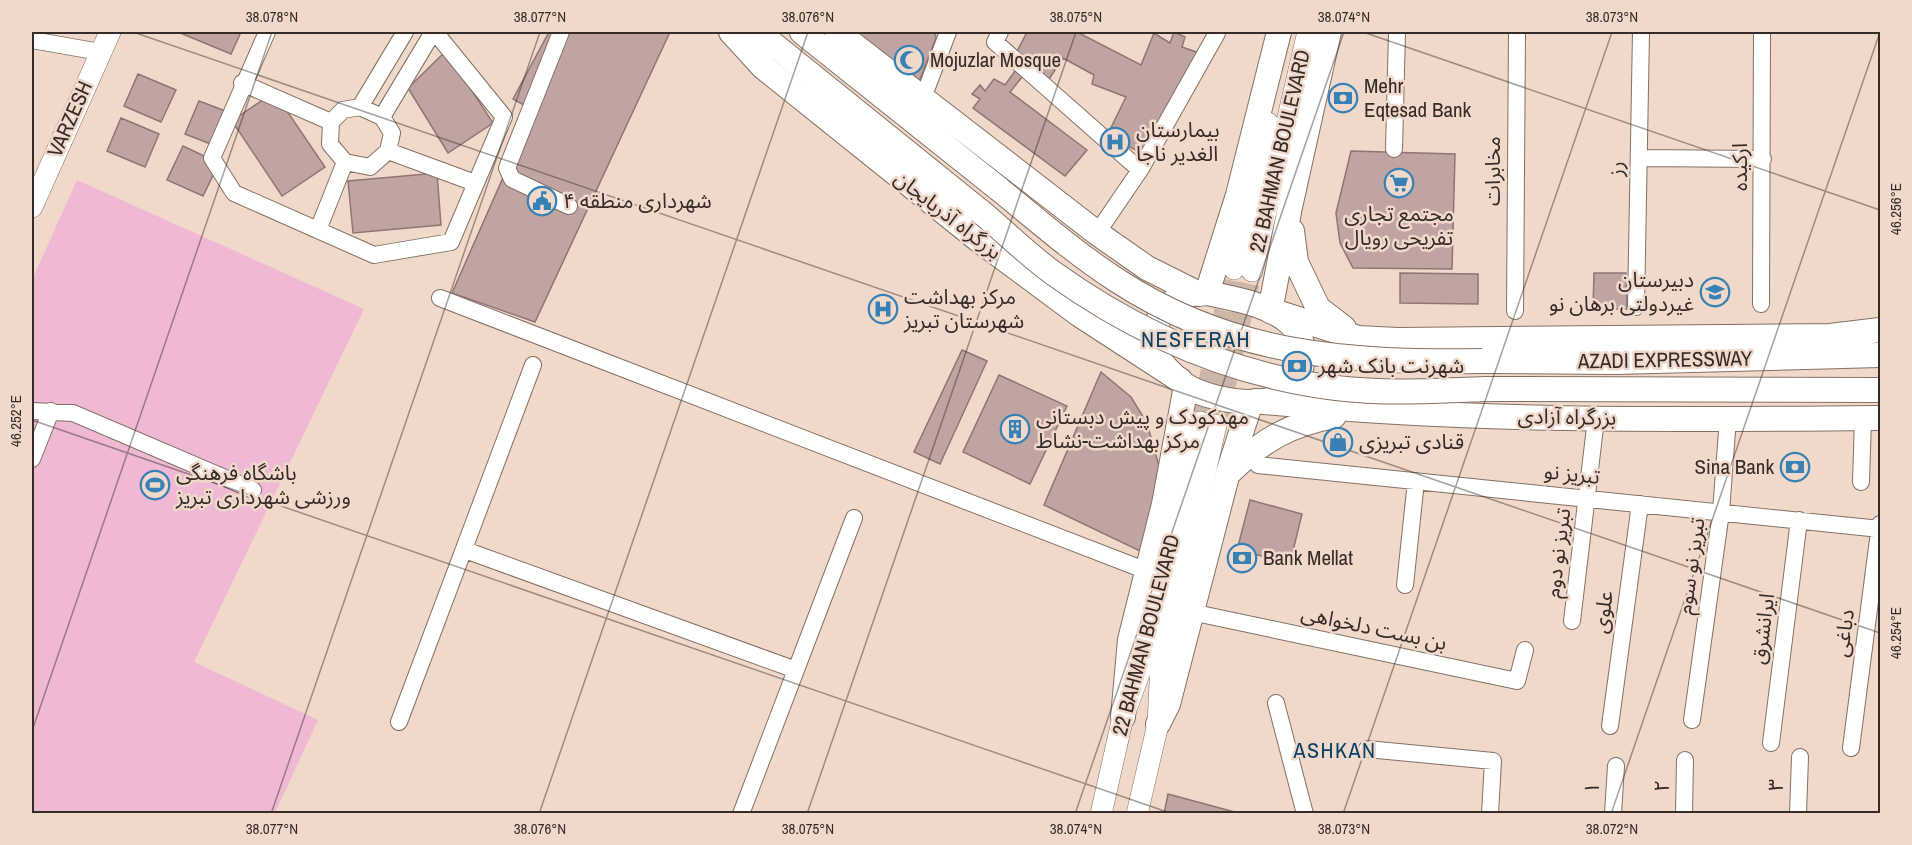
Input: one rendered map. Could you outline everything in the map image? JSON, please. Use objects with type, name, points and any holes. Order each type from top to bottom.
[{"type":"highway","name":"بزرگراه آذربایجان","points":[[731,32],[763,67],[980,242],[1080,315],[1183,383]]},
{"type":"highway","name":"AZADI EXPRESSWAY","points":[[758,32],[980,211],[1051,272],[1104,307],[1161,339],[1220,363],[1278,379],[1338,388],[1405,391],[1486,389],[1881,390]]},
{"type":"highway","points":[[802,32],[1068,245],[1119,282],[1170,309],[1228,334],[1282,349],[1339,358],[1404,362],[1481,350],[1830,336],[1881,330]]},
{"type":"highway","points":[[837,32],[1096,233],[1147,268],[1203,294],[1239,300],[1358,338],[1481,350]]},
{"type":"highway","points":[[1203,294],[1238,195],[1279,32]]},
{"type":"highway","points":[[1272,311],[1290,207],[1329,32]]},
{"type":"highway","points":[[980,242],[1002,240],[1022,227],[1032,205],[1031,182]]},
{"type":"highway","points":[[1290,207],[1296,262],[1318,308],[1358,338]]},
{"type":"highway","points":[[1203,294],[1184,296],[1168,305],[1156,324],[1154,347],[1164,364],[1183,383],[1216,397],[1253,402],[1278,398],[1293,386],[1303,366],[1302,344],[1293,325],[1272,311]]},
{"type":"highway","points":[[1478,415],[1465,399],[1460,378],[1464,359],[1481,350]]},
{"type":"highway","name":"AZADI EXPRESSWAY","points":[[1481,350],[1616,362],[1881,355]]},
{"type":"highway","points":[[1123,717],[1130,640],[1164,504],[1183,383]]},
{"type":"highway","points":[[1158,724],[1168,704],[1227,476],[1253,402]]},
{"type":"highway","name":"بزرگراه آزادی","points":[[1253,402],[1358,411],[1596,419],[1872,418]]},
{"type":"highway","points":[[1227,476],[1272,436],[1306,421],[1358,411]]},
{"type":"main road","name":"VARZESH","points":[[34,196],[110,32]]},
{"type":"main road","name":"22 BAHMAN BOULEVARD","points":[[1289,32],[1243,270],[1308,32]]},
{"type":"main road","name":"22 BAHMAN BOULEVARD","points":[[1103,808],[1123,717],[1145,658],[1208,423],[1161,663],[1158,724],[1137,811]]},
{"type":"street","points":[[267,32],[242,84],[212,158],[234,193],[374,255],[452,242],[504,117],[434,32],[382,117]]},
{"type":"street","points":[[360,107],[405,32]]},
{"type":"street","points":[[561,32],[507,168],[512,179],[569,206]]},
{"type":"street","points":[[923,98],[948,32]]},
{"type":"street","points":[[1000,32],[995,42],[1140,170]]},
{"type":"street","points":[[1096,233],[1140,170],[1217,33],[1215,32]]},
{"type":"street","points":[[1394,149],[1397,32]]},
{"type":"street","name":"مخابرات","points":[[1515,311],[1517,32]]},
{"type":"street","name":"رز","points":[[1636,307],[1641,32]]},
{"type":"street","name":"ارکیده","points":[[1761,304],[1762,32]]},
{"type":"street","points":[[32,40],[100,52]]},
{"type":"street","points":[[242,84],[331,122]]},
{"type":"street","points":[[360,107],[382,117],[392,133],[388,151],[370,167],[345,162],[330,144],[331,122],[344,110],[360,107]]},
{"type":"street","points":[[388,151],[475,183]]},
{"type":"street","points":[[1639,158],[1763,159]]},
{"type":"street","points":[[318,230],[345,162]]},
{"type":"street","points":[[440,298],[1147,571]]},
{"type":"street","points":[[399,722],[465,550],[532,364]]},
{"type":"street","points":[[32,411],[73,413],[254,490]]},
{"type":"street","points":[[32,459],[51,411]]},
{"type":"street","name":"تبریز نو سوم","points":[[1692,720],[1721,512],[1728,418]]},
{"type":"street","points":[[1861,482],[1872,418]]},
{"type":"street","name":"تبریز نو دوم","points":[[1572,621],[1596,419]]},
{"type":"street","name":"تبریز نو","points":[[1258,465],[1880,527]]},
{"type":"street","points":[[1405,585],[1416,481]]},
{"type":"street","name":"علوی","points":[[1610,726],[1640,504]]},
{"type":"street","points":[[741,813],[854,518]]},
{"type":"street","name":"ایرانشرق","points":[[1771,743],[1799,520]]},
{"type":"street","name":"دباغی","points":[[1851,748],[1880,527]]},
{"type":"street","points":[[465,550],[796,670]]},
{"type":"street","name":"بن بست دلخواهی","points":[[1191,612],[1517,681],[1525,650]]},
{"type":"street","points":[[1276,704],[1305,813]]},
{"type":"street","points":[[1367,749],[1493,761],[1490,813]]},
{"type":"street","name":"۳","points":[[1798,813],[1800,757]]},
{"type":"street","name":"۲","points":[[1684,813],[1685,760]]},
{"type":"street","name":"۱","points":[[1613,813],[1616,766]]},
{"type":"shaded area","name":"باشگاه فرهنگی ورزشی شهرداری تبریز","points":[[77,180],[364,309],[194,662],[318,720],[275,813],[32,813],[32,280]]},
{"type":"building","points":[[178,32],[241,32],[231,54]]},
{"type":"building","name":"شهرداری منطقه ۴","points":[[549,32],[670,32],[535,322],[452,293],[533,110],[513,99]]},
{"type":"building","name":"Mojuzlar Mosque","points":[[854,32],[935,32],[936,38],[919,82]]},
{"type":"building","points":[[1027,32],[1077,32],[1141,65],[1154,33],[1170,43],[1174,32],[1185,37],[1182,47],[1199,53],[1142,153],[1107,136],[1126,97],[1092,84],[1094,75],[1063,58],[1049,79],[1026,72],[1010,92],[1087,150],[1065,176],[973,108],[980,99],[972,94],[980,85],[985,91],[994,79],[1005,85],[1018,67],[1011,63]]},
{"type":"building","points":[[446,51],[493,123],[448,153],[408,88]]},
{"type":"building","points":[[138,74],[176,90],[161,122],[124,106]]},
{"type":"building","points":[[274,92],[325,167],[282,196],[232,121]]},
{"type":"building","points":[[199,101],[236,115],[221,148],[185,134]]},
{"type":"building","points":[[121,118],[159,134],[145,167],[107,151]]},
{"type":"building","points":[[183,146],[219,163],[203,196],[167,180]]},
{"type":"building","name":"مجتمع تجاری تفریحی رویال","points":[[1351,151],[1455,154],[1452,269],[1353,268],[1340,243],[1336,213]]},
{"type":"building","points":[[437,173],[441,225],[353,233],[348,181]]},
{"type":"building","points":[[1400,273],[1478,274],[1478,304],[1400,303]]},
{"type":"building","points":[[1594,273],[1626,273],[1627,309],[1593,309]]},
{"type":"building","points":[[962,350],[987,361],[940,464],[914,452]]},
{"type":"building","points":[[1101,372],[1131,397],[1147,423],[1159,466],[1156,503],[1142,552],[1044,505]]},
{"type":"building","name":"مهدکودک و پیش دبستانی مرکز بهداشت-نشاط","points":[[999,375],[1067,406],[1030,484],[963,452]]},
{"type":"building","points":[[1250,500],[1302,514],[1290,563],[1237,550]]},
{"type":"building","points":[[1168,794],[1242,814],[1164,814]]},
{"type":"tunnel","points":[[1200,422],[1234,269]]},
{"type":"tunnel","points":[[1216,425],[1252,271]]},
{"type":"place","name":"Mojuzlar Mosque","points":[[909,60]]},
{"type":"place","name":"Mehr Eqtesad Bank","points":[[1343,98]]},
{"type":"place","name":"بیمارستان الغدیر ناجا","points":[[1115,142]]},
{"type":"place","name":"مجتمع تجاری تفریحی رویال","points":[[1399,183]]},
{"type":"place","name":"شهرداری منطقه ۴","points":[[542,201]]},
{"type":"place","name":"دبیرستان غیردولتی برهان نو","points":[[1715,292]]},
{"type":"place","name":"مرکز بهداشت شهرستان تبریز","points":[[883,309]]},
{"type":"place","name":"شهرنت بانک شهر","points":[[1297,366]]},
{"type":"place","name":"مهدکودک و پیش دبستانی مرکز بهداشت-نشاط","points":[[1015,429]]},
{"type":"place","name":"قنادی تبریزی","points":[[1338,442]]},
{"type":"place","name":"Sina Bank","points":[[1795,467]]},
{"type":"place","name":"باشگاه فرهنگی ورزشی شهرداری تبریز","points":[[155,485]]},
{"type":"place","name":"Bank Mellat","points":[[1242,558]]},
{"type":"district","name":"NESFERAH","points":[[1196,339]]},
{"type":"district","name":"ASHKAN","points":[[1335,750]]}]
